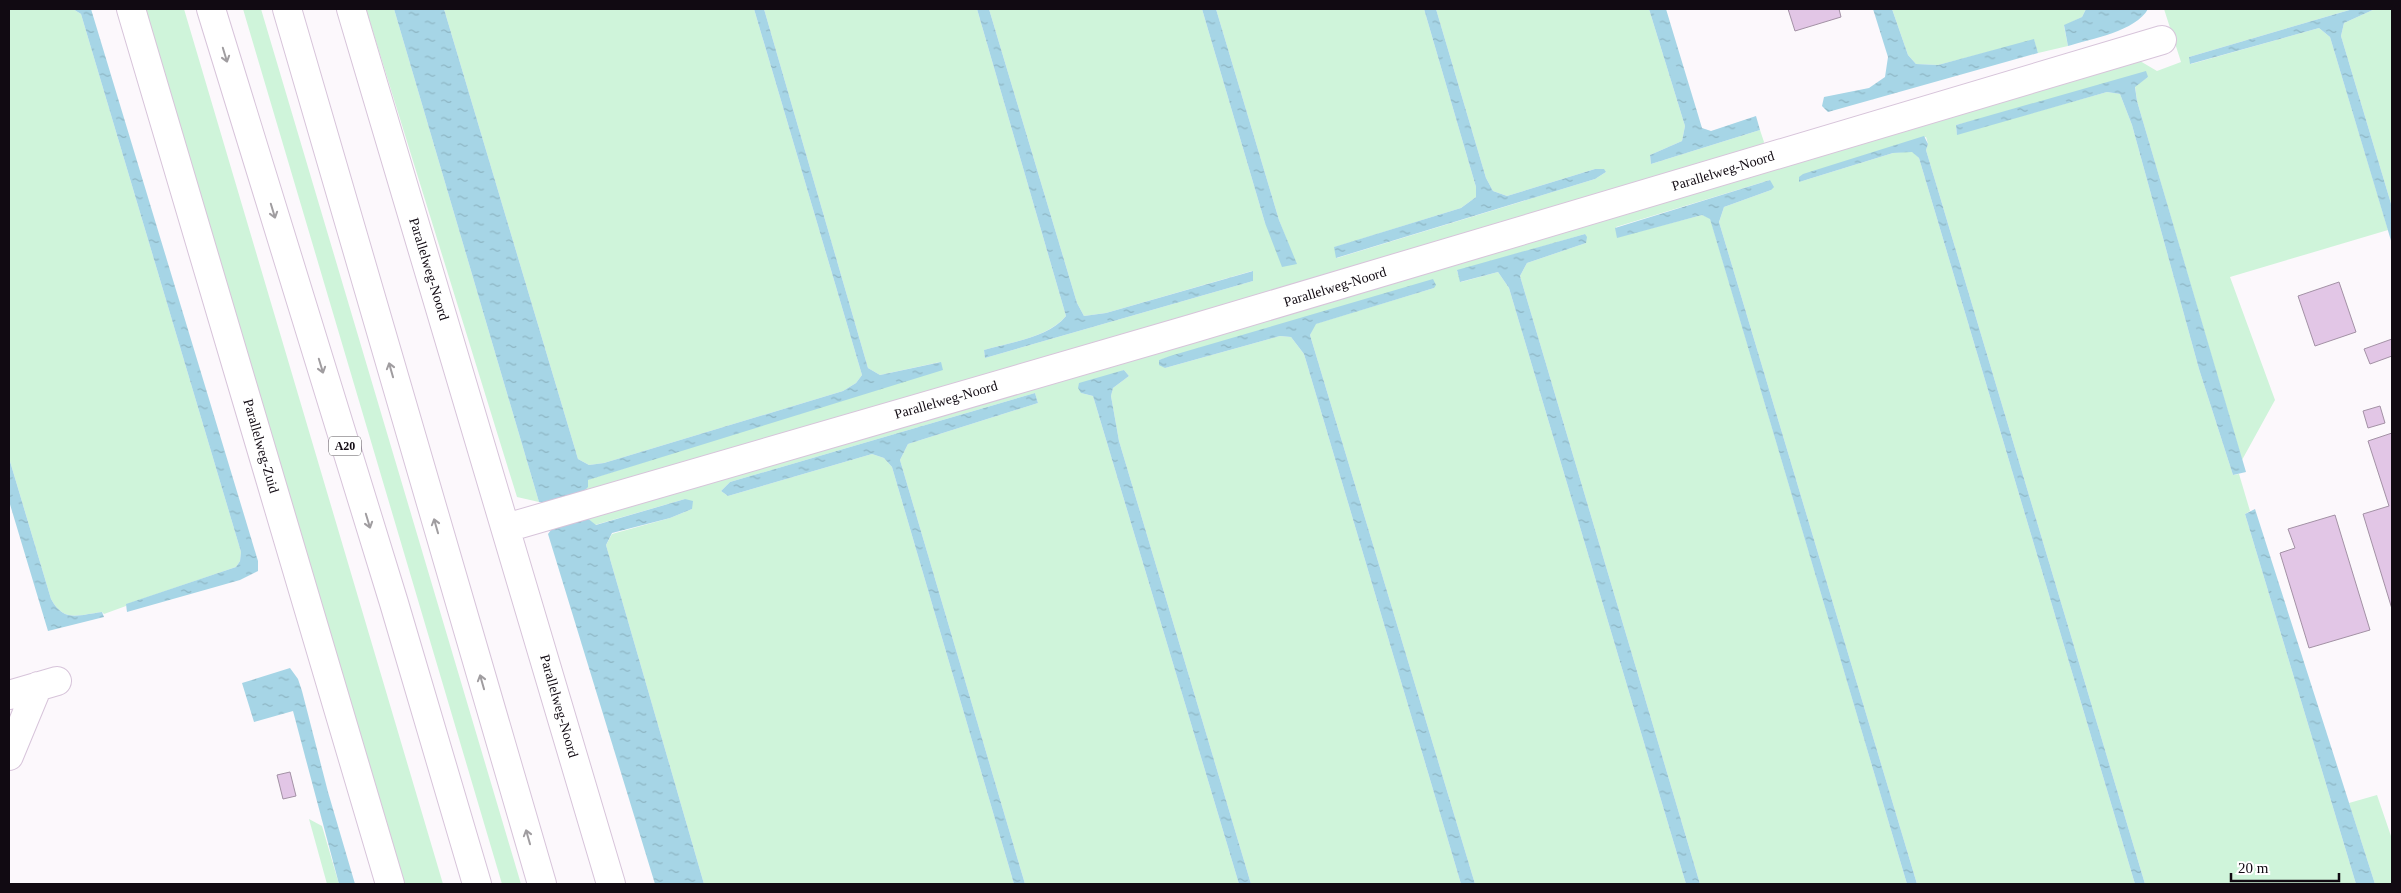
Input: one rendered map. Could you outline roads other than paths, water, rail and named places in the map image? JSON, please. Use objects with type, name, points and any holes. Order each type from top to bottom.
[{"type":"main road","name":"Parallelweg-Zuid","points":[[131,9],[390,884]]},
{"type":"main road","name":"A20","points":[[211,9],[391,594],[477,884]]},
{"type":"main road","points":[[287,9],[542,884]]},
{"type":"main road","name":"Parallelweg-Noord","points":[[351,9],[516,526],[611,884]]},
{"type":"main road","name":"Parallelweg-Noord","points":[[516,526],[1191,329],[2162,40]]},
{"type":"main road","points":[[9,694],[48,683],[9,756]]},
{"type":"water","points":[[73,9],[91,9],[258,561],[258,571],[240,580],[127,612],[126,604],[236,567],[240,561],[241,552],[81,14]]},
{"type":"water","points":[[394,9],[444,9],[578,459],[589,465],[604,463],[843,391],[856,383],[862,375],[754,9],[764,9],[868,368],[880,375],[941,362],[943,370],[588,480],[588,487],[579,496],[586,517],[596,525],[685,499],[693,501],[692,509],[670,518],[612,533],[606,545],[704,884],[655,884],[548,534],[554,526],[550,503],[539,502]]},
{"type":"water","points":[[977,9],[989,9],[1077,303],[1084,316],[1106,313],[1253,271],[1253,281],[985,358],[984,350],[1017,342],[1039,334],[1066,316]]},
{"type":"water","points":[[1202,9],[1216,9],[1279,220],[1297,264],[1282,267],[1265,223]]},
{"type":"water","points":[[1424,9],[1436,9],[1486,178],[1493,191],[1507,196],[1595,169],[1604,169],[1606,172],[1595,179],[1336,258],[1334,247],[1461,208],[1476,197],[1476,187]]},
{"type":"water","points":[[1649,9],[1666,9],[1702,128],[1711,131],[1756,116],[1760,130],[1651,164],[1650,155],[1682,141],[1685,126]]},
{"type":"water","points":[[1873,9],[1892,9],[1908,55],[1916,64],[1938,65],[2034,39],[2038,53],[1828,112],[1822,106],[1824,97],[1869,88],[1885,77],[1888,57]]},
{"type":"water","points":[[2086,9],[2148,9],[2142,17],[2123,29],[2068,46],[2064,25],[2082,17]]},
{"type":"water","points":[[2353,9],[2375,9],[2344,23],[2341,36],[2392,207],[2392,244],[2330,37],[2319,28],[2190,64],[2189,57]]},
{"type":"water","points":[[2146,71],[2148,77],[2135,87],[2137,101],[2246,472],[2233,475],[2199,369],[2132,125],[2120,94],[2107,92],[1957,135],[1956,125]]},
{"type":"water","points":[[1924,136],[1928,144],[1926,150],[2145,884],[2135,884],[1919,158],[1912,152],[1893,153],[1799,182],[1799,177],[1803,174]]},
{"type":"water","points":[[1770,180],[1774,187],[1771,190],[1724,207],[1719,222],[1917,884],[1907,884],[1710,219],[1702,215],[1617,238],[1615,228]]},
{"type":"water","points":[[1585,234],[1587,237],[1586,243],[1527,263],[1520,276],[1700,884],[1686,884],[1509,288],[1498,272],[1460,282],[1457,270]]},
{"type":"water","points":[[1433,279],[1436,285],[1434,288],[1316,324],[1310,335],[1475,884],[1461,884],[1304,354],[1291,337],[1280,336],[1165,368],[1159,365],[1159,360],[1170,356]]},
{"type":"water","points":[[1124,370],[1129,376],[1113,388],[1111,396],[1119,441],[1251,884],[1239,884],[1093,396],[1081,393],[1078,388],[1079,383]]},
{"type":"water","points":[[1035,393],[1038,403],[908,444],[900,460],[1025,884],[1014,884],[892,467],[884,458],[872,454],[728,496],[721,491],[730,482]]},
{"type":"water","points":[[9,458],[51,599],[61,612],[72,616],[102,612],[104,617],[48,631],[9,501]]},
{"type":"water","points":[[2255,509],[2375,884],[2356,884],[2245,514]]},
{"type":"water","points":[[290,668],[298,679],[302,691],[328,792],[355,884],[339,884],[293,711],[254,722],[242,683]]}]
